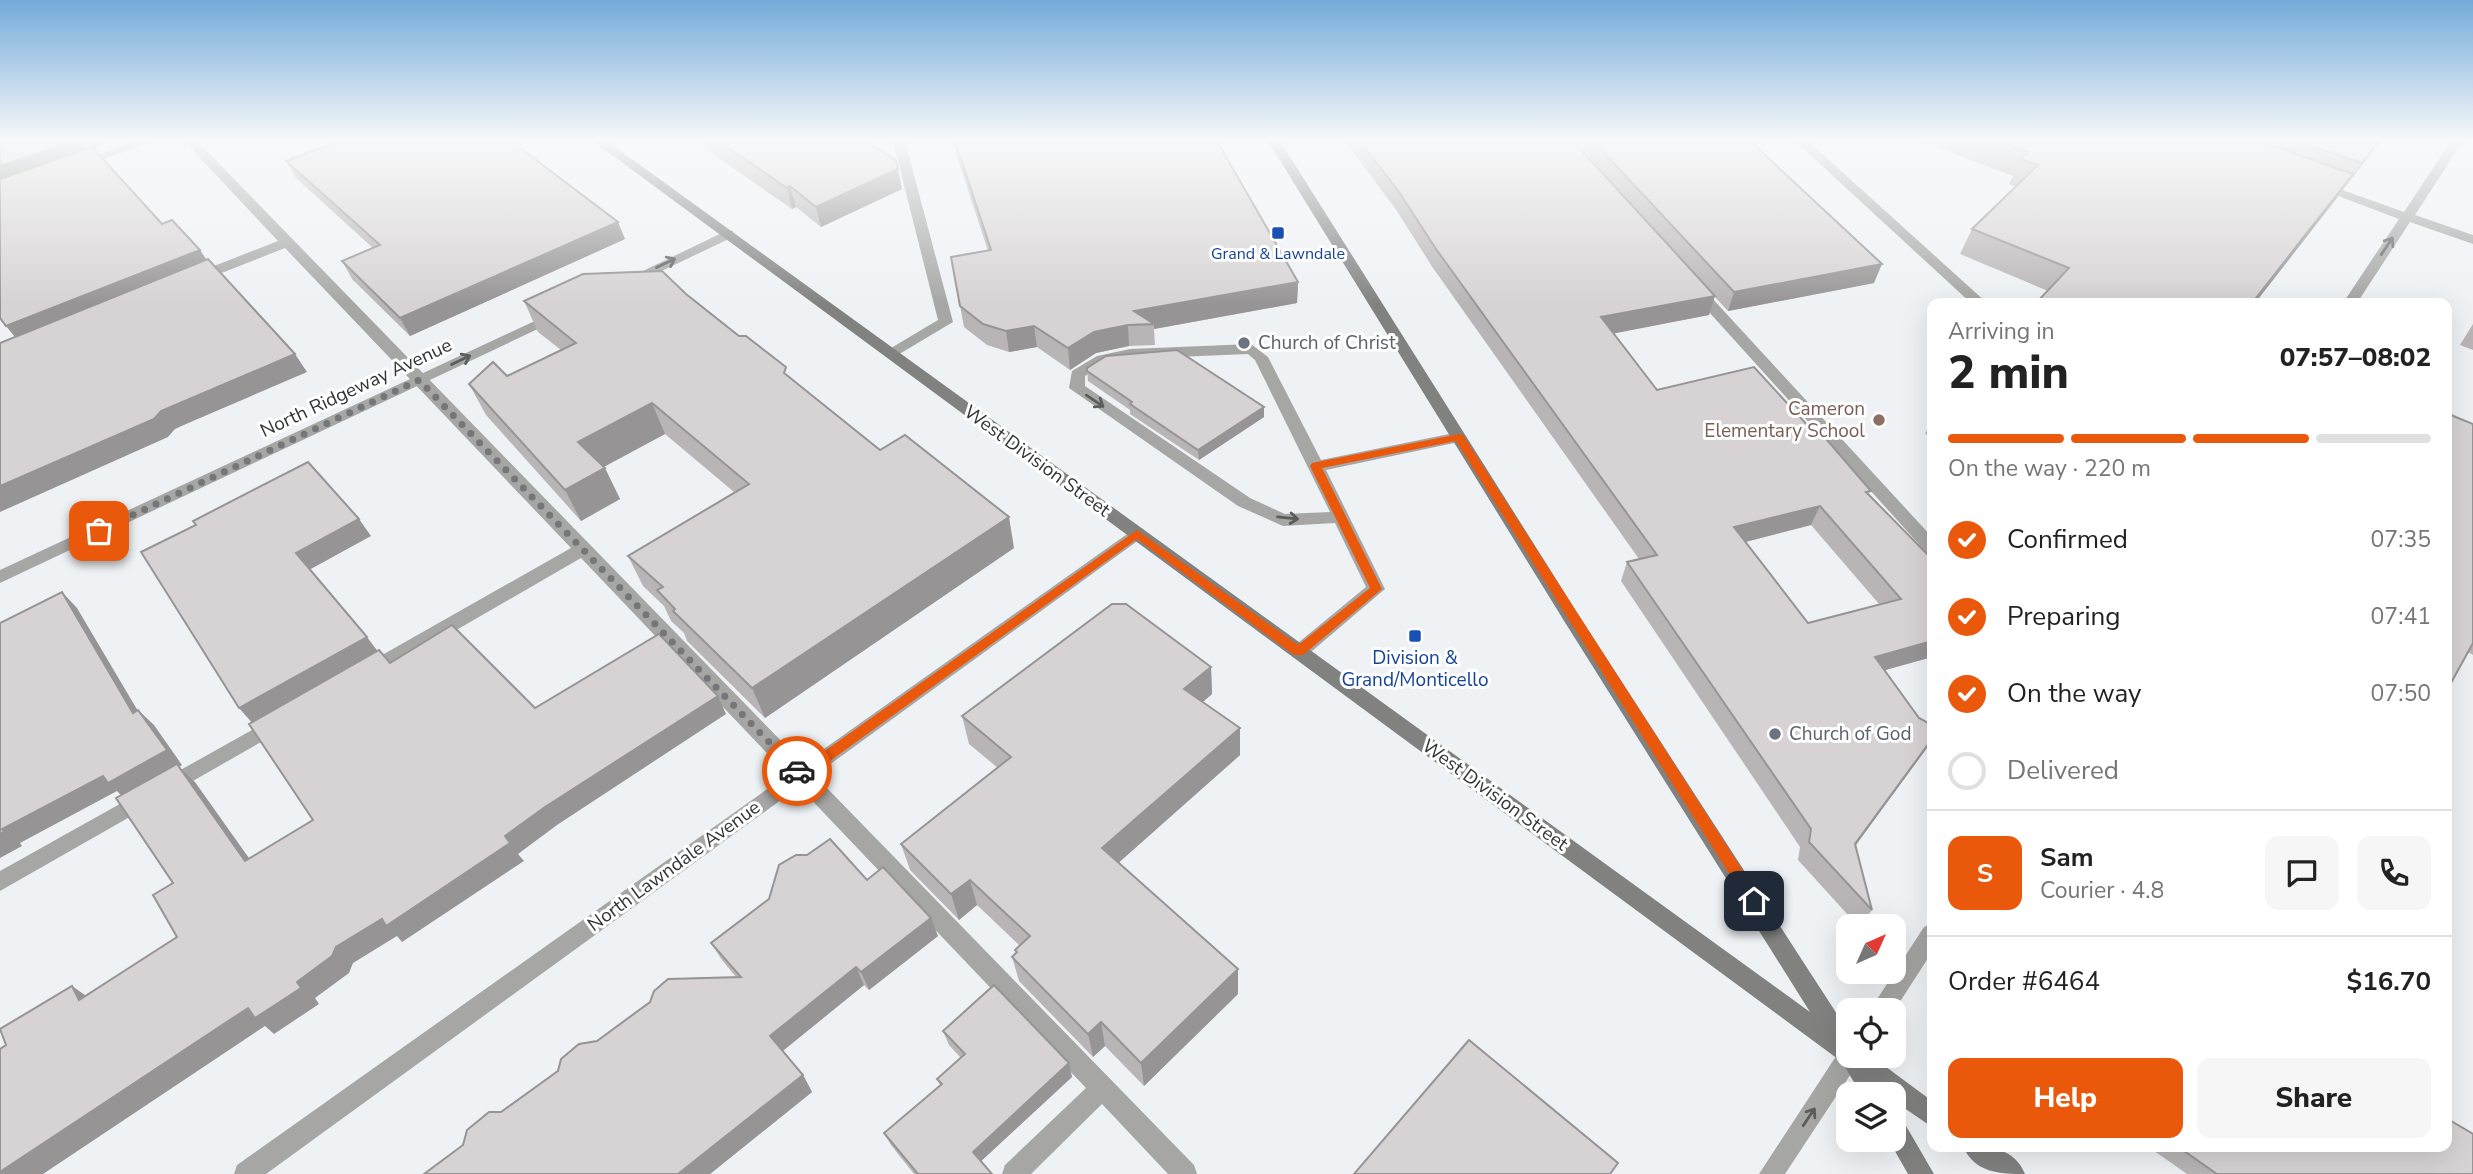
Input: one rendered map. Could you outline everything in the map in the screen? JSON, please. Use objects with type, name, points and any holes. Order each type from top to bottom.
[{"type":"main road","name":"West Division Street","points":[[675,196],[1836,1044]]},
{"type":"main road","points":[[1308,196],[1836,1032]]},
{"type":"main road","name":"West Division Street","points":[[1869,1068],[1927,1111]]},
{"type":"main road","points":[[1906,1147],[1922,1174]]},
{"type":"main road","points":[[1983,1152],[2013,1174]]},
{"type":"street","points":[[243,196],[1185,1174]]},
{"type":"street","points":[[891,354],[946,322],[913,196]]},
{"type":"street","points":[[1862,196],[1974,298]]},
{"type":"street","points":[[2347,196],[2473,240]]},
{"type":"street","points":[[2353,298],[2421,196]]},
{"type":"street","points":[[608,291],[728,234]]},
{"type":"street","points":[[187,282],[287,242]]},
{"type":"street","points":[[1681,273],[1927,543]]},
{"type":"street","name":"North Ridgeway Avenue","points":[[0,577],[570,309]]},
{"type":"street","points":[[1298,652],[1376,589],[1261,357],[1251,349],[1155,351],[1102,359],[1077,374],[1077,388],[1244,502],[1283,520],[1340,517]]},
{"type":"street","points":[[1316,466],[1459,437]]},
{"type":"street","name":"North Lawndale Avenue","points":[[246,1174],[1137,534]]},
{"type":"street","points":[[352,681],[583,549]]},
{"type":"street","points":[[0,882],[292,716]]},
{"type":"street","points":[[1889,998],[1927,941]]},
{"type":"street","points":[[1771,1174],[1841,1068]]},
{"type":"street","points":[[1014,1174],[1102,1088]]},
{"type":"building","points":[[0,196],[136,196],[162,224],[172,220],[200,250],[6,326],[0,318]]},
{"type":"building","points":[[325,196],[583,196],[618,222],[400,318],[342,261],[380,245]]},
{"type":"building","points":[[802,196],[840,196],[816,207]]},
{"type":"building","points":[[973,196],[1248,196],[1298,282],[1134,311],[1154,324],[1128,325],[1094,332],[1068,348],[1034,326],[1006,331],[983,324],[960,306],[951,257],[991,250]]},
{"type":"building","points":[[1401,196],[1623,196],[1715,296],[1601,317],[1657,390],[1754,367],[1809,427],[1815,426],[1871,491],[1866,492],[1927,554],[1927,642],[1875,657],[1919,718],[1927,722],[1927,746],[1855,844],[1872,910],[1809,842],[1811,829],[1627,562],[1657,555],[1436,249]],"holes":[[[1820,506],[1901,599],[1808,623],[1734,527]]]},
{"type":"building","points":[[1644,196],[1809,196],[1882,264],[1734,292]]},
{"type":"building","points":[[2006,196],[2336,196],[2256,298],[2041,298],[2069,268],[1972,229]]},
{"type":"building","points":[[208,259],[295,354],[161,411],[154,419],[0,486],[0,343]]},
{"type":"building","points":[[662,271],[739,336],[746,336],[786,367],[784,373],[880,450],[905,435],[1009,517],[752,688],[673,611],[675,609],[657,590],[663,587],[628,556],[749,484],[652,403],[578,442],[605,468],[565,490],[469,384],[493,362],[507,376],[576,343],[524,301],[583,274]]},
{"type":"building","points":[[1177,350],[1264,407],[1198,450],[1087,371],[1087,368],[1106,356]]},
{"type":"building","points":[[2452,415],[2473,424],[2473,643],[2452,681]]},
{"type":"building","points":[[308,462],[359,519],[296,553],[367,637],[239,708],[141,552],[196,525],[193,521]]},
{"type":"building","points":[[62,592],[133,713],[138,710],[167,750],[108,783],[103,776],[2,829],[4,832],[0,834],[0,623]]},
{"type":"building","points":[[1112,604],[1126,604],[1211,667],[1184,689],[1240,728],[1102,848],[1238,969],[1141,1063],[1101,1022],[1088,1034],[1012,957],[1017,952],[1015,950],[1030,936],[970,880],[951,894],[901,844],[1011,757],[962,716]]},
{"type":"building","points":[[452,625],[535,708],[659,634],[718,696],[545,807],[505,836],[510,843],[386,926],[382,919],[336,947],[332,956],[297,982],[301,988],[255,1018],[248,1008],[0,1172],[0,1049],[6,1045],[0,1029],[72,986],[79,1000],[177,937],[153,895],[173,883],[116,798],[177,764],[245,861],[313,820],[249,724],[379,650],[390,663]]},
{"type":"building","points":[[830,839],[867,880],[883,867],[931,918],[861,972],[856,967],[770,1036],[803,1075],[678,1174],[424,1174],[463,1145],[467,1130],[489,1112],[501,1112],[558,1071],[561,1059],[579,1044],[597,1041],[650,1002],[654,991],[668,979],[741,977],[711,943],[769,899],[779,865],[796,855],[807,855]]},
{"type":"building","points":[[994,985],[1069,1063],[973,1152],[992,1174],[918,1174],[884,1133],[942,1084],[937,1079],[965,1054],[943,1031]]},
{"type":"building","points":[[1469,1040],[1618,1163],[1610,1174],[1354,1174]]},
{"type":"building","points":[[2452,1122],[2473,1134],[2473,1174],[2217,1174],[2186,1152],[2452,1152]]},
{"type":"way so far","points":[[99,531],[419,380],[797,771]]},
{"type":"place","name":"Grand & Lawndale","points":[[1278,233]]},
{"type":"place","name":"Church of Christ","points":[[1244,343]]},
{"type":"place","name":"Cameron Elementary School","points":[[1879,420]]},
{"type":"place","name":"Division & Grand/Monticello","points":[[1415,636]]},
{"type":"place","name":"Church of God","points":[[1775,734]]},
{"type":"route","points":[[797,771],[801,775],[1137,534],[1298,652],[1376,589],[1316,466],[1459,437],[1572,619],[1754,901]]}]
